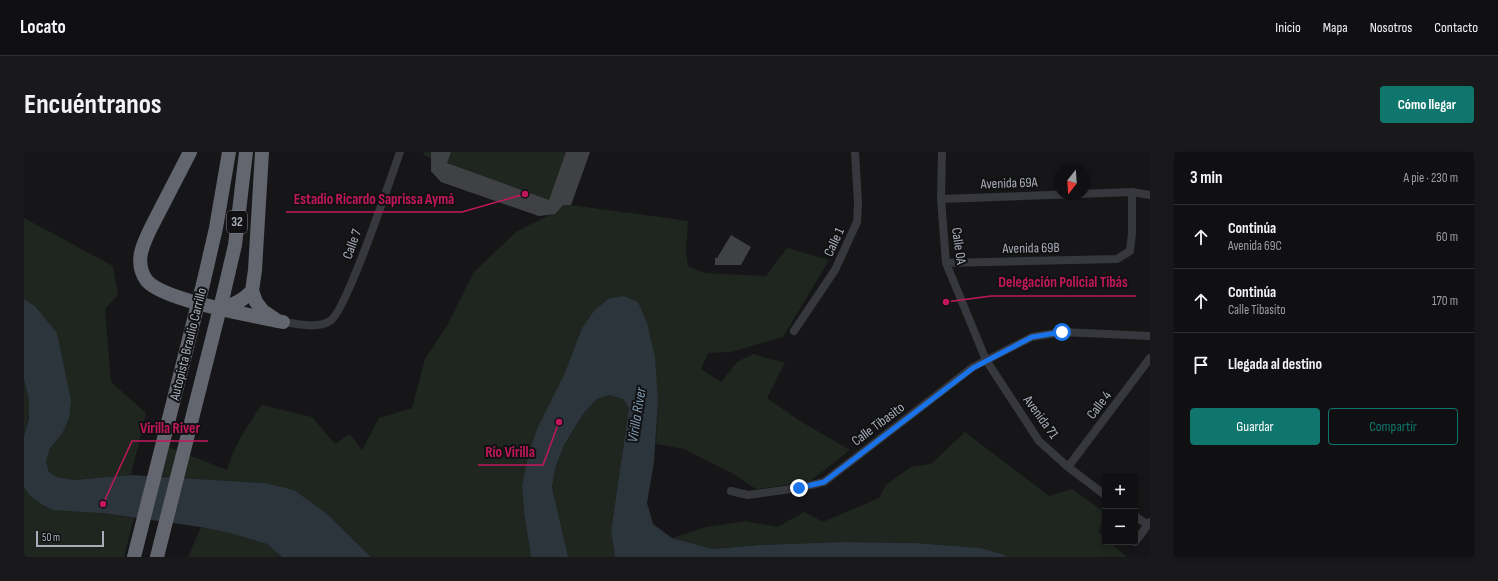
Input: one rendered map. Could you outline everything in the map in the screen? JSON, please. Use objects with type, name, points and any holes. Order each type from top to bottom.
[{"type":"highway","points":[[190,152],[151,227],[141,253],[140,268],[148,281],[157,288],[181,298],[283,322]]},
{"type":"highway","name":"Autopista Braulio Carrillo","points":[[134,557],[204,280],[216,228],[229,152]]},
{"type":"highway","name":"Autopista Braulio Carrillo","points":[[157,557],[235,245],[246,152]]},
{"type":"highway","points":[[262,152],[255,270],[252,291],[256,302],[263,311],[272,318],[283,322]]},
{"type":"highway","points":[[215,307],[229,306],[242,301],[252,291]]},
{"type":"street","name":"Calle 7","points":[[283,322],[316,326],[332,320],[340,308],[354,277],[400,152]]},
{"type":"street","name":"Calle 1","points":[[794,331],[837,266],[857,222],[858,202],[854,152]]},
{"type":"street","name":"Calle 0A","points":[[942,152],[941,199],[946,263],[986,360]]},
{"type":"street","name":"Avenida 69A","points":[[941,199],[1132,192],[1150,195]]},
{"type":"street","name":"Avenida 69B","points":[[946,263],[1117,260],[1130,251],[1132,233],[1132,192]]},
{"type":"street","name":"Calle Tibasito","points":[[731,491],[748,495],[799,488],[824,482],[952,382],[986,360],[1032,337],[1062,332],[1150,336]]},
{"type":"street","name":"Calle 4","points":[[1068,467],[1150,358]]},
{"type":"street","name":"Avenida 71","points":[[986,360],[1040,441],[1068,467],[1102,492]]},
{"type":"street","points":[[1138,518],[1149,524],[1138,537]]},
{"type":"shaded area","points":[[424,152],[590,152],[571,205],[688,221],[686,250],[688,266],[704,273],[766,276],[787,248],[829,260],[783,337],[731,352],[708,353],[701,369],[721,382],[737,362],[753,354],[785,363],[767,398],[800,421],[850,450],[809,482],[756,489],[732,473],[684,449],[656,444],[658,401],[582,328],[522,486],[524,512],[531,557],[371,557],[327,514],[265,483],[155,476],[163,445],[227,470],[233,452],[262,405],[312,417],[335,444],[350,434],[362,450],[379,418],[412,408],[425,359],[448,324],[474,272],[517,231],[552,214],[539,216],[441,182],[431,171],[431,158],[423,155]]},
{"type":"shaded area","points":[[24,218],[113,266],[118,295],[105,309],[111,382],[146,413],[131,475],[74,480],[57,477],[49,472],[46,462],[50,448],[62,434],[35,306],[24,299]]},
{"type":"shaded area","points":[[24,379],[29,393],[30,407],[24,436]]},
{"type":"shaded area","points":[[609,395],[623,399],[629,408],[611,531],[615,557],[568,557],[552,487],[555,469],[564,445],[583,414],[597,399]]},
{"type":"shaded area","points":[[965,432],[1049,496],[1072,489],[1102,511],[1102,520],[1099,533],[1102,536],[1102,545],[1113,545],[1127,557],[1007,557],[1002,554],[980,548],[915,543],[843,542],[760,545],[713,549],[672,538],[706,527],[746,521],[778,527],[804,512],[823,522],[879,498],[886,485],[911,467],[931,464]]},
{"type":"shaded area","points":[[24,487],[30,496],[102,513],[134,518],[124,557],[24,557]]},
{"type":"shaded area","points":[[201,527],[230,533],[267,544],[282,557],[188,557]]},
{"type":"water","points":[[624,296],[638,302],[647,323],[655,357],[658,401],[654,462],[647,503],[653,524],[672,538],[713,549],[760,545],[843,542],[915,543],[980,548],[1002,554],[1007,557],[615,557],[611,531],[629,408],[623,399],[609,395],[597,399],[583,414],[564,445],[555,469],[552,487],[568,557],[531,557],[524,512],[522,486],[528,457],[537,429],[564,375],[582,328],[594,311],[608,299]]},
{"type":"water","points":[[24,299],[35,306],[57,333],[71,401],[69,418],[62,434],[50,448],[46,462],[49,472],[57,477],[74,480],[131,475],[265,483],[294,490],[327,514],[371,557],[282,557],[267,544],[230,533],[201,527],[102,513],[53,510],[30,496],[24,487],[24,436],[29,418],[29,399],[24,379]]},
{"type":"building","points":[[431,152],[451,152],[447,163],[549,200],[566,152],[590,152],[571,205],[563,205],[555,214],[539,216],[441,182],[431,171]]},
{"type":"building","points":[[731,235],[751,247],[741,265],[715,265],[715,258],[717,258]]},
{"type":"place","name":"Estadio Ricardo Saprissa Aymá","points":[[525,194]]},
{"type":"place","name":"Delegación Policial Tibás","points":[[946,302]]},
{"type":"place","name":"Río Virilla","points":[[559,422]]},
{"type":"place","name":"Virilla River","points":[[103,504]]},
{"type":"route","points":[[799,488],[824,482],[930,401],[952,382],[986,360],[1032,337],[1062,332]]}]
